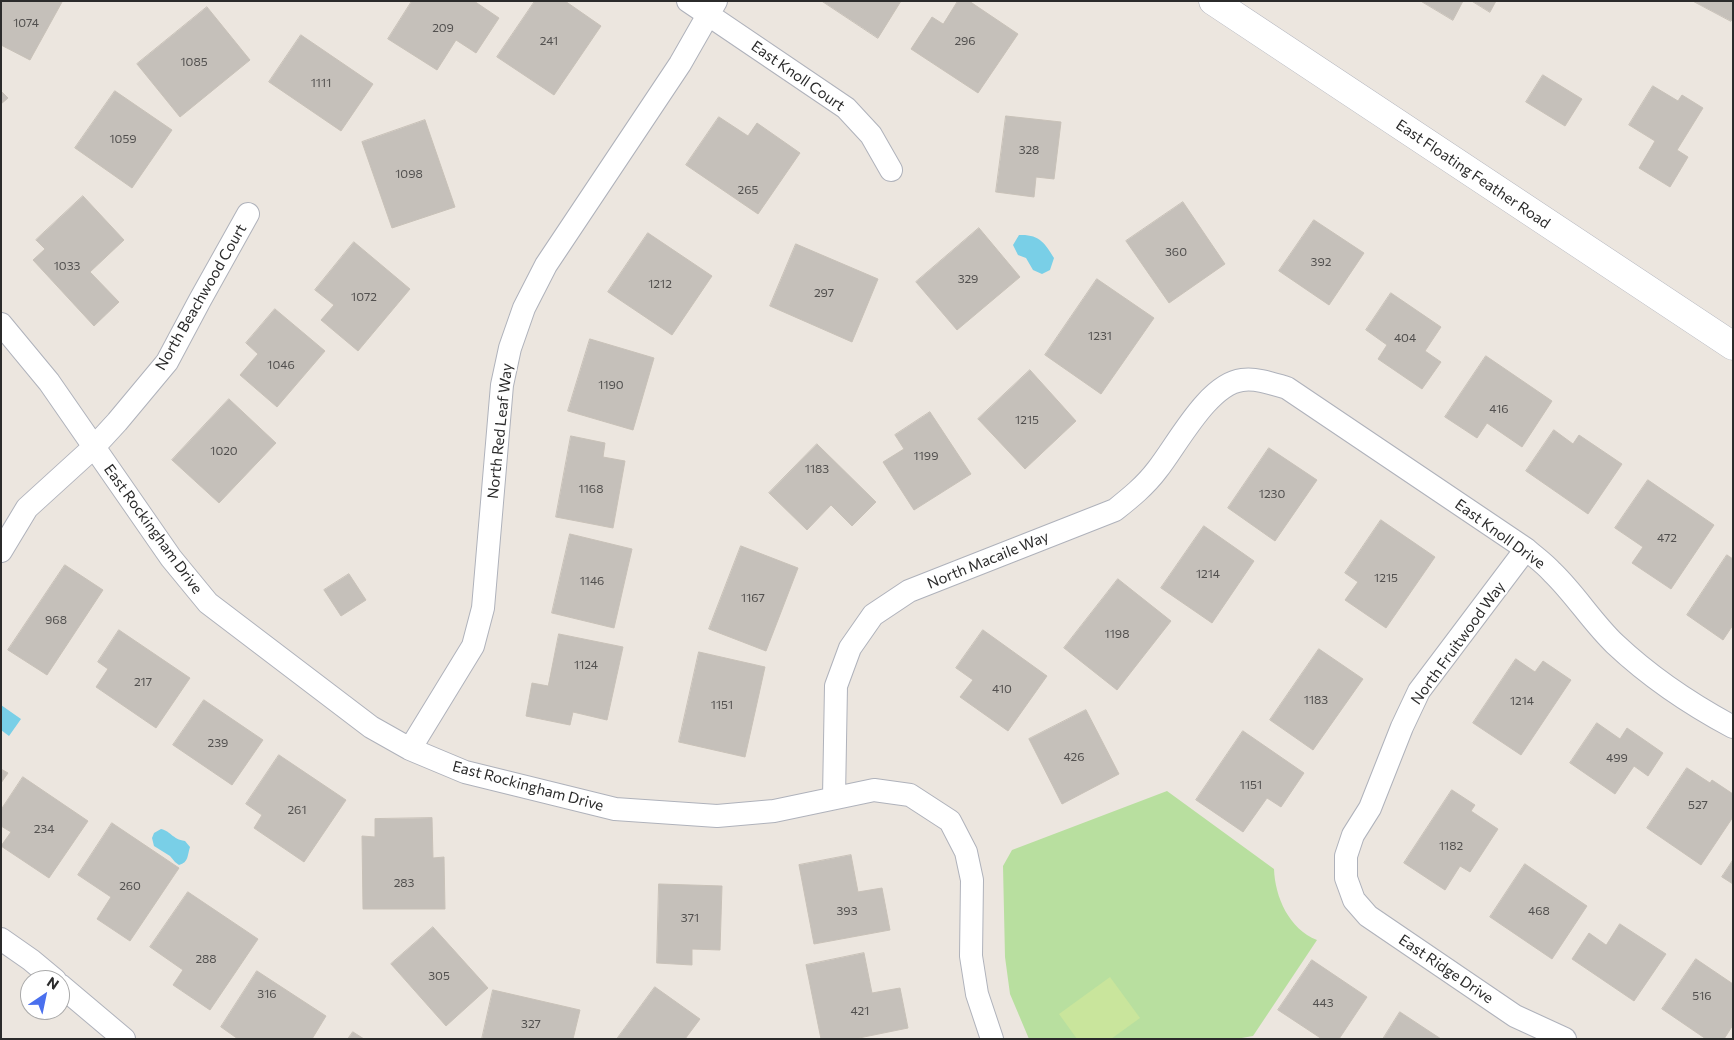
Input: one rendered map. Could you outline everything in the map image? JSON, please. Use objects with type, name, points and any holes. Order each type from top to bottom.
[{"type":"main road","name":"East Floating Feather Road","points":[[1213,1],[1733,346]]},
{"type":"street","name":"East Knoll Court","points":[[688,1],[712,8],[846,108],[871,135],[891,170]]},
{"type":"street","name":"North Red Leaf Way","points":[[410,749],[474,646],[483,608],[502,385],[510,348],[524,308],[546,265],[680,64],[712,8]]},
{"type":"street","name":"North Beachwood Court","points":[[1,551],[27,508],[94,447],[167,362],[248,214]]},
{"type":"street","name":"East Rockingham Drive","points":[[1,324],[49,382],[171,558],[208,603],[371,727],[410,749],[465,772],[615,809],[717,816],[774,811],[874,790],[910,795],[950,821],[966,852],[972,880],[971,956],[977,994],[992,1039]]},
{"type":"street","name":"East Knoll Drive","points":[[1242,380],[1266,381],[1287,388],[1526,549],[1552,572],[1614,643],[1661,683],[1705,712],[1733,727]]},
{"type":"street","name":"North Macaile Way","points":[[834,797],[836,686],[850,648],[873,615],[909,591],[1115,510],[1136,493],[1156,472],[1206,402],[1221,389],[1242,380]]},
{"type":"street","name":"North Fruitwood Way","points":[[1346,878],[1346,856],[1353,835],[1370,808],[1402,726],[1419,691],[1526,549]]},
{"type":"street","name":"East Ridge Drive","points":[[1346,878],[1354,900],[1368,916],[1515,1016],[1565,1039]]},
{"type":"street","points":[[1,939],[42,970]]},
{"type":"street","points":[[70,993],[124,1039]]},
{"type":"green space","points":[[1167,791],[1274,869],[1277,890],[1285,911],[1299,928],[1317,940],[1253,1036],[1236,1039],[1029,1039],[1010,994],[1005,957],[1003,866],[1012,850]]},
{"type":"green space","points":[[1110,977],[1140,1018],[1111,1039],[1077,1039],[1059,1014]]},
{"type":"water","points":[[1019,235],[1032,236],[1041,240],[1054,258],[1050,270],[1042,274],[1033,270],[1026,258],[1018,255],[1013,245]]},
{"type":"water","points":[[1,705],[21,719],[9,736],[1,730]]},
{"type":"water","points":[[161,829],[177,839],[185,841],[190,847],[187,858],[182,864],[179,865],[170,856],[154,846],[152,838],[154,833]]},
{"type":"building","points":[[1,1],[62,2],[30,60],[1,45]]},
{"type":"building","points":[[412,1],[474,1],[499,18],[476,53],[456,40],[437,70],[388,39]]},
{"type":"building","points":[[535,1],[565,1],[601,26],[554,95],[497,57]]},
{"type":"building","points":[[822,1],[901,1],[878,38]]},
{"type":"building","points":[[958,1],[969,1],[1018,34],[978,93],[911,49],[932,17],[943,24]]},
{"type":"building","points":[[1421,1],[1463,1],[1453,20]]},
{"type":"building","points":[[1472,1],[1496,1],[1490,12]]},
{"type":"building","points":[[1693,1],[1733,1],[1733,18],[1731,21]]},
{"type":"building","points":[[207,7],[250,60],[180,117],[137,64]]},
{"type":"building","points":[[301,35],[373,84],[341,131],[269,82]]},
{"type":"building","points":[[1543,75],[1582,99],[1565,126],[1526,102]]},
{"type":"building","points":[[1653,86],[1678,101],[1682,95],[1703,108],[1677,150],[1688,157],[1670,187],[1639,168],[1655,141],[1629,125]]},
{"type":"building","points":[[1,91],[8,98],[1,104]]},
{"type":"building","points":[[115,91],[172,130],[132,188],[75,148]]},
{"type":"building","points":[[1006,116],[1061,122],[1054,179],[1036,177],[1034,197],[996,192]]},
{"type":"building","points":[[719,117],[748,136],[757,123],[800,153],[758,214],[686,165]]},
{"type":"building","points":[[425,120],[455,207],[392,228],[362,142]]},
{"type":"building","points":[[83,196],[124,240],[90,272],[119,302],[94,326],[33,260],[45,249],[36,240]]},
{"type":"building","points":[[1183,202],[1225,264],[1169,303],[1126,241]]},
{"type":"building","points":[[1314,220],[1364,253],[1329,305],[1279,271]]},
{"type":"building","points":[[979,228],[1020,277],[957,330],[916,282]]},
{"type":"building","points":[[648,233],[712,276],[672,335],[608,292]]},
{"type":"building","points":[[354,242],[410,289],[358,351],[321,320],[334,305],[315,290]]},
{"type":"building","points":[[796,244],[878,279],[852,342],[770,306]]},
{"type":"building","points":[[1097,279],[1154,318],[1101,394],[1045,355]]},
{"type":"building","points":[[1391,293],[1441,327],[1425,351],[1441,362],[1422,389],[1378,359],[1387,345],[1366,330]]},
{"type":"building","points":[[275,309],[325,351],[277,407],[240,375],[258,354],[246,343]]},
{"type":"building","points":[[590,339],[654,358],[633,430],[568,411]]},
{"type":"building","points":[[1486,356],[1552,401],[1522,447],[1487,423],[1477,438],[1445,417]]},
{"type":"building","points":[[1030,370],[1076,421],[1025,469],[978,419]]},
{"type":"building","points":[[229,399],[276,443],[219,503],[172,460]]},
{"type":"building","points":[[930,412],[971,474],[914,510],[883,462],[904,449],[895,435]]},
{"type":"building","points":[[1554,430],[1573,444],[1579,435],[1622,464],[1588,514],[1526,471]]},
{"type":"building","points":[[571,436],[605,443],[603,457],[625,461],[613,528],[556,517]]},
{"type":"building","points":[[817,444],[876,502],[852,526],[831,505],[807,530],[769,493]]},
{"type":"building","points":[[1269,448],[1317,480],[1275,541],[1228,508]]},
{"type":"building","points":[[1648,480],[1714,525],[1671,589],[1632,563],[1643,547],[1615,528]]},
{"type":"building","points":[[1381,520],[1435,557],[1386,628],[1345,600],[1358,582],[1345,573]]},
{"type":"building","points":[[1204,526],[1254,561],[1212,623],[1161,588]]},
{"type":"building","points":[[570,534],[632,549],[614,628],[552,613]]},
{"type":"building","points":[[741,546],[798,568],[766,651],[709,629]]},
{"type":"building","points":[[1727,555],[1733,559],[1733,625],[1723,640],[1687,615]]},
{"type":"building","points":[[65,565],[103,590],[47,675],[8,650]]},
{"type":"building","points":[[349,574],[366,600],[341,616],[324,590]]},
{"type":"building","points":[[1118,579],[1171,621],[1117,690],[1064,648]]},
{"type":"building","points":[[119,630],[190,678],[156,728],[96,687],[108,669],[98,662]]},
{"type":"building","points":[[983,630],[1047,676],[1008,731],[960,697],[973,680],[956,668]]},
{"type":"building","points":[[559,634],[623,647],[607,720],[573,712],[570,725],[526,716],[532,683],[548,686]]},
{"type":"building","points":[[1319,649],[1363,679],[1313,750],[1270,720]]},
{"type":"building","points":[[699,652],[765,667],[745,757],[679,742]]},
{"type":"building","points":[[1516,659],[1535,672],[1543,661],[1571,680],[1521,755],[1473,723]]},
{"type":"building","points":[[204,700],[263,740],[232,785],[173,745]]},
{"type":"building","points":[[1086,710],[1119,774],[1062,804],[1029,739]]},
{"type":"building","points":[[1597,723],[1620,739],[1627,728],[1663,753],[1648,776],[1634,766],[1615,794],[1570,763]]},
{"type":"building","points":[[1243,731],[1304,773],[1281,807],[1267,798],[1243,832],[1196,800]]},
{"type":"building","points":[[279,755],[346,800],[304,862],[254,828],[262,815],[246,804]]},
{"type":"building","points":[[1687,768],[1710,783],[1712,780],[1733,794],[1733,817],[1701,865],[1647,828]]},
{"type":"building","points":[[1,769],[8,773],[1,783]]},
{"type":"building","points":[[23,777],[88,821],[49,878],[1,846],[11,832],[1,826],[1,810]]},
{"type":"building","points":[[1452,790],[1475,805],[1471,811],[1498,829],[1470,872],[1460,866],[1445,890],[1404,863]]},
{"type":"building","points":[[432,818],[433,858],[444,857],[445,909],[363,909],[362,836],[375,837],[375,819]]},
{"type":"building","points":[[112,823],[179,868],[130,941],[97,919],[111,897],[78,875]]},
{"type":"building","points":[[851,855],[858,892],[882,888],[890,930],[814,944],[799,865]]},
{"type":"building","points":[[1733,860],[1733,884],[1722,877]]},
{"type":"building","points":[[1525,864],[1587,906],[1552,959],[1490,917]]},
{"type":"building","points":[[659,884],[722,886],[720,950],[692,949],[692,965],[657,963]]},
{"type":"building","points":[[188,892],[258,939],[210,1010],[173,985],[183,970],[150,947]]},
{"type":"building","points":[[1620,924],[1666,954],[1634,1001],[1572,959],[1589,933],[1606,945]]},
{"type":"building","points":[[433,927],[488,988],[446,1026],[391,964]]},
{"type":"building","points":[[864,953],[872,993],[900,988],[908,1028],[854,1039],[821,1039],[806,965]]},
{"type":"building","points":[[1696,959],[1733,984],[1733,1025],[1724,1039],[1706,1039],[1662,1009]]},
{"type":"building","points":[[1312,960],[1367,997],[1339,1039],[1322,1039],[1278,1010]]},
{"type":"building","points":[[257,971],[326,1016],[312,1039],[238,1039],[221,1027]]},
{"type":"building","points":[[655,987],[700,1019],[685,1039],[617,1039]]},
{"type":"building","points":[[493,990],[580,1010],[573,1039],[482,1039]]},
{"type":"building","points":[[1400,1012],[1441,1039],[1383,1039]]},
{"type":"building","points":[[353,1032],[364,1039],[348,1039]]}]
